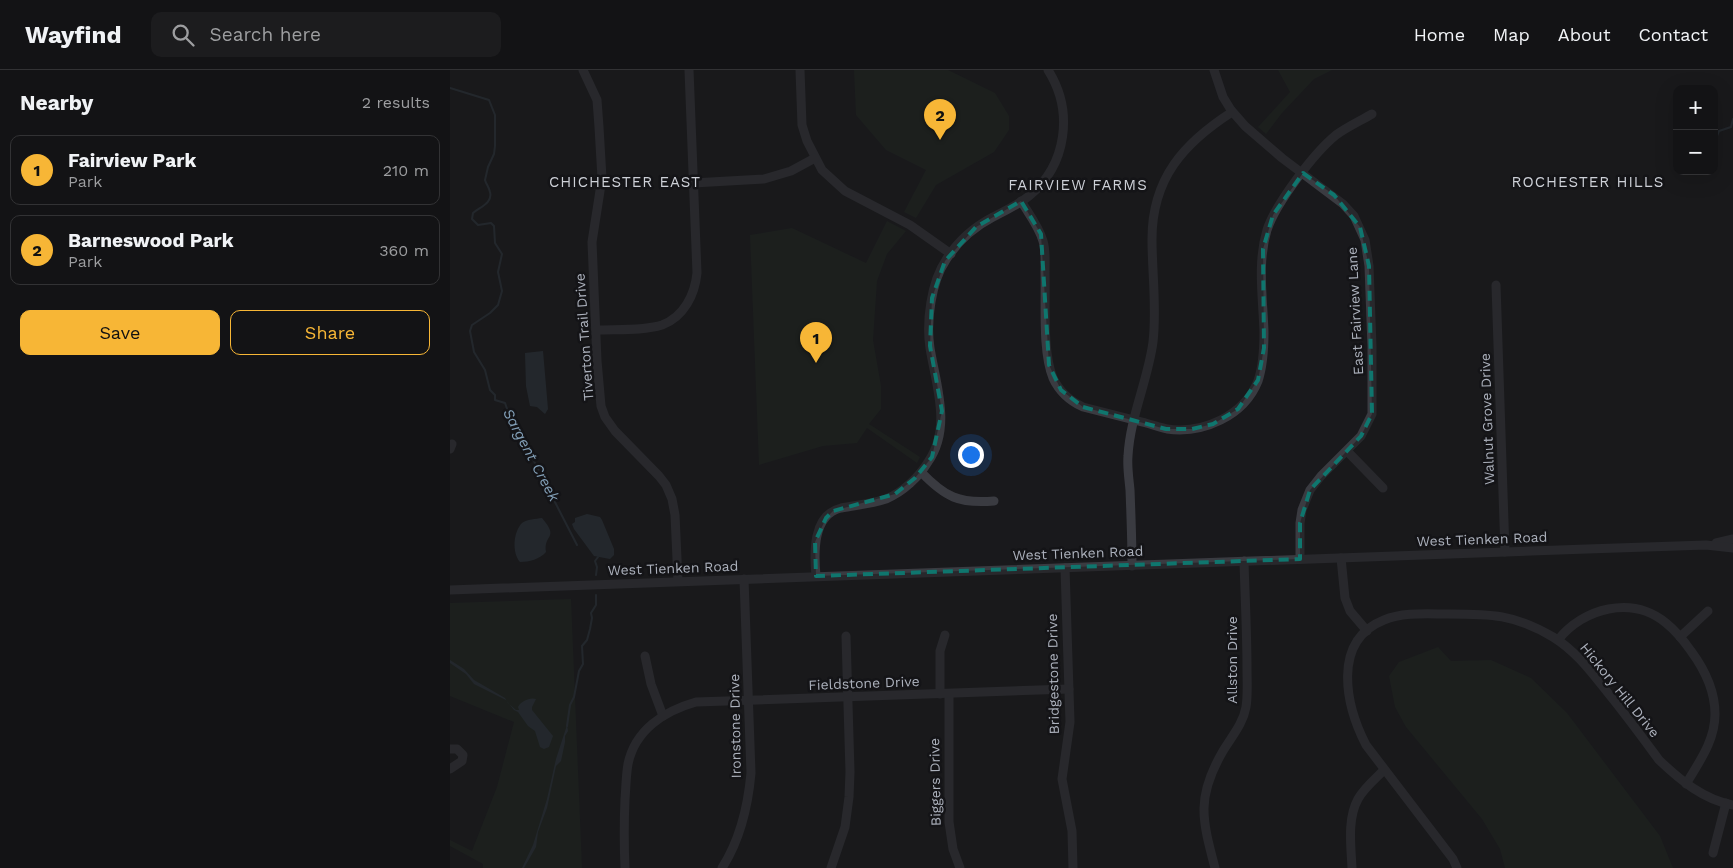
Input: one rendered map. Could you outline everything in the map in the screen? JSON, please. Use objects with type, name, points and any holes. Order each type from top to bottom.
[{"type":"street","name":"Tiverton Trail Drive","points":[[583,70],[597,100],[601,159],[602,178],[592,242],[598,384],[601,406],[604,417],[615,431],[666,485],[672,499],[675,515],[678,581]]},
{"type":"street","points":[[596,330],[647,327],[663,324],[676,317],[687,304],[696,285],[689,70]]},
{"type":"street","points":[[800,70],[802,125],[807,141],[822,170],[845,191],[910,225],[951,254]]},
{"type":"street","points":[[816,576],[815,542],[821,526],[833,511],[886,499],[907,485],[921,472],[932,457],[940,429],[942,411],[930,346],[929,318],[932,298],[939,274],[945,261],[976,227],[1028,197],[1045,180],[1054,165],[1062,142],[1064,128],[1061,98],[1048,70]]},
{"type":"street","name":"East Fairview Lane","points":[[1214,70],[1223,97],[1232,112],[1245,126],[1282,158],[1344,204],[1354,216],[1365,240],[1369,266],[1372,414],[1361,436],[1321,476],[1310,490],[1302,510],[1300,523],[1300,559]]},
{"type":"street","points":[[1132,566],[1128,456],[1134,420],[1153,343],[1155,314],[1152,239],[1153,221],[1158,197],[1176,160],[1186,148],[1200,134],[1232,112]]},
{"type":"street","points":[[1021,201],[1036,224],[1044,243],[1046,337],[1049,366],[1060,390],[1082,407],[1166,429],[1181,430],[1214,424],[1238,409],[1252,392],[1258,380],[1264,348],[1261,273],[1263,248],[1273,215],[1319,152],[1337,134],[1372,114]]},
{"type":"street","points":[[693,183],[764,179],[791,171],[815,158]]},
{"type":"street","name":"Walnut Grove Drive","points":[[1496,285],[1506,552]]},
{"type":"street","points":[[1347,451],[1383,488]]},
{"type":"street","points":[[921,472],[934,486],[955,499],[978,503],[994,501]]},
{"type":"street","name":"West Tienken Road","points":[[1706,545],[1733,540]]},
{"type":"street","name":"West Tienken Road","points":[[450,590],[1706,545],[1733,548]]},
{"type":"street","points":[[1341,558],[1345,598],[1350,610],[1366,631]]},
{"type":"street","name":"Allston Drive","points":[[1216,868],[1206,828],[1205,793],[1208,781],[1216,765],[1241,724],[1246,706],[1247,648],[1244,561]]},
{"type":"street","name":"Bridgestone Drive","points":[[1064,568],[1070,722],[1062,778],[1072,831],[1073,868]]},
{"type":"street","name":"Ironstone Drive","points":[[722,868],[734,845],[746,809],[752,773],[744,579]]},
{"type":"street","points":[[1558,640],[1575,622],[1606,608],[1638,609],[1652,614],[1664,621],[1680,637],[1704,670],[1714,697],[1715,716],[1712,740],[1686,784]]},
{"type":"street","points":[[1680,637],[1708,611]]},
{"type":"street","name":"Hickory Hill Drive","points":[[1458,868],[1384,770],[1356,727],[1347,688],[1348,663],[1353,649],[1366,631],[1373,625],[1395,617],[1491,614],[1520,621],[1558,640],[1583,662],[1659,760],[1686,784],[1701,793],[1730,804]]},
{"type":"street","name":"Biggers Drive","points":[[944,635],[939,658],[944,694],[949,822],[950,834],[960,868]]},
{"type":"street","points":[[831,868],[845,827],[849,797],[850,763],[846,636]]},
{"type":"street","points":[[645,656],[650,684],[662,716]]},
{"type":"street","name":"Fieldstone Drive","points":[[625,868],[624,819],[628,763],[633,749],[647,729],[662,716],[675,709],[696,702],[1069,689]]},
{"type":"street","points":[[450,748],[457,749],[463,755],[462,761],[450,769]]},
{"type":"street","points":[[1352,868],[1351,829],[1353,814],[1358,799],[1384,770]]},
{"type":"street","points":[[1713,853],[1730,804]]},
{"type":"highlighted area","points":[[1303,173],[1334,195],[1360,227],[1369,266],[1372,414],[1361,436],[1310,490],[1300,523],[1300,559],[816,576],[815,542],[826,518],[833,511],[895,494],[915,478],[932,457],[942,411],[930,346],[932,298],[945,261],[976,227],[1021,201],[1041,234],[1049,365],[1061,390],[1083,407],[1166,429],[1192,429],[1213,424],[1238,409],[1258,380],[1264,348],[1263,249],[1273,215]]},
{"type":"shaded area","points":[[854,70],[948,70],[995,93],[1009,116],[1009,130],[994,152],[936,185],[916,218],[904,212],[926,170],[886,150],[856,115]]},
{"type":"shaded area","points":[[1278,70],[1332,70],[1314,79],[1282,113],[1266,134],[1258,127],[1290,92]]},
{"type":"shaded area","points":[[887,221],[906,231],[887,254],[877,281],[873,340],[881,386],[881,409],[869,424],[920,457],[917,463],[867,428],[857,443],[823,446],[759,465],[750,235],[792,228],[866,263]]},
{"type":"shaded area","points":[[543,351],[548,409],[545,414],[537,407],[530,406],[526,386],[525,353]]},
{"type":"shaded area","points":[[587,514],[600,517],[602,520],[614,549],[614,555],[610,559],[594,556],[574,529],[572,524],[575,522],[575,518]]},
{"type":"shaded area","points":[[542,518],[550,530],[546,552],[534,560],[520,562],[515,548],[515,537],[519,527],[526,521]]},
{"type":"shaded area","points":[[571,599],[582,868],[483,868],[483,864],[450,846],[450,840],[472,851],[497,787],[514,722],[450,696],[450,603]]},
{"type":"shaded area","points":[[1438,647],[1451,661],[1491,660],[1531,678],[1567,713],[1660,836],[1673,868],[1505,868],[1500,849],[1482,819],[1406,727],[1395,707],[1389,676],[1399,662]]},
{"type":"shaded area","points":[[450,660],[464,669],[474,680],[507,701],[474,684],[466,674],[450,663]]},
{"type":"shaded area","points":[[536,699],[532,710],[553,736],[549,747],[544,749],[540,747],[535,731],[528,726],[518,712],[509,704],[516,710],[519,710],[518,707],[523,701]]},
{"type":"shaded area","points":[[567,725],[568,731],[565,736],[561,761],[556,766],[547,808],[538,832],[536,847],[524,868],[522,868],[533,845]]},
{"type":"waterway","name":"Sargent Creek","points":[[450,88],[489,100],[495,115],[494,154],[485,180],[490,190],[490,199],[473,213],[472,219],[478,225],[491,223],[494,226],[495,243],[502,254],[498,272],[502,291],[498,305],[472,325],[470,331],[474,352],[485,370],[490,390],[495,395],[495,400],[505,403],[511,420],[517,426],[577,545]]},
{"type":"waterway","points":[[1718,133],[1719,131],[1731,127],[1733,119]]},
{"type":"waterway","points":[[596,575],[597,567],[595,561],[598,557]]},
{"type":"waterway","points":[[567,726],[570,705],[574,697],[579,671],[583,664],[582,646],[587,640],[592,618],[591,613],[596,605],[596,595]]},
{"type":"place","name":"Barneswood Park","points":[[940,140]]},
{"type":"place","name":"Fairview Park","points":[[816,363]]},
{"type":"district","name":"CHICHESTER EAST","points":[[625,182]]},
{"type":"district","name":"ROCHESTER HILLS","points":[[1588,182]]},
{"type":"district","name":"FAIRVIEW FARMS","points":[[1078,185]]}]
